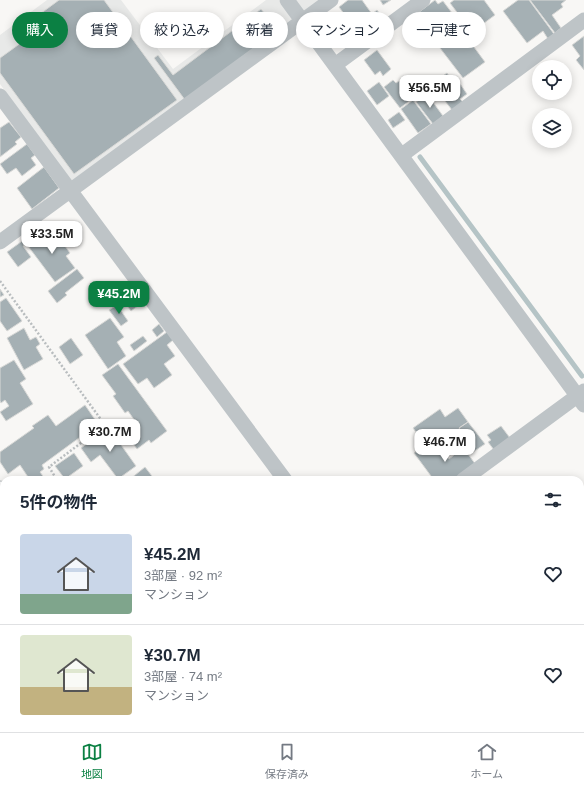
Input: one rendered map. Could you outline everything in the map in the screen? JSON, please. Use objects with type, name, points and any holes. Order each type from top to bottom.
[{"type":"street","points":[[287,0],[296,12]]},
{"type":"street","points":[[315,12],[331,0]]},
{"type":"street","points":[[335,65],[423,0]]},
{"type":"street","points":[[402,155],[584,20]]},
{"type":"street","points":[[0,242],[296,26]]},
{"type":"street","points":[[323,48],[582,397],[470,476]]},
{"type":"street","points":[[0,96],[282,476]]},
{"type":"path","points":[[0,281],[105,425],[49,468],[54,476]]},
{"type":"shaded area","points":[[47,0],[121,0],[130,12],[76,12],[76,48],[132,48],[132,15],[140,25],[140,48],[157,48],[173,69],[201,48],[224,48],[224,31],[232,25],[232,48],[258,48],[71,181],[0,84],[0,35],[12,26],[12,48],[68,48],[68,12],[31,12]]},
{"type":"shaded area","points":[[266,0],[279,0],[287,12],[250,12]]},
{"type":"shaded area","points":[[294,0],[320,0],[303,12]]},
{"type":"shaded area","points":[[288,13],[294,22],[288,26]]},
{"type":"building","points":[[59,0],[104,0],[113,12],[76,12],[76,48],[132,48],[132,38],[177,100],[74,174],[0,73],[0,58],[14,48],[68,48],[68,12],[43,12]]},
{"type":"building","points":[[348,0],[362,0],[371,12],[343,12],[339,7]]},
{"type":"building","points":[[380,0],[391,0],[383,5]]},
{"type":"building","points":[[435,0],[438,4],[443,1],[451,12],[419,12]]},
{"type":"building","points":[[454,0],[484,0],[495,15],[486,22],[486,12],[457,12],[450,3]]},
{"type":"building","points":[[518,0],[529,0],[554,34],[548,39],[543,31],[527,43],[503,11]]},
{"type":"building","points":[[530,0],[566,0],[561,4],[563,7],[552,15],[561,28],[555,33]]},
{"type":"building","points":[[232,31],[232,48],[254,48],[185,100],[154,58],[158,55],[173,75],[209,48],[224,48],[224,37]]},
{"type":"building","points":[[584,36],[584,70],[576,60],[580,56],[572,45]]},
{"type":"building","points":[[440,48],[475,48],[485,62],[463,78]]},
{"type":"building","points":[[377,50],[391,69],[383,76],[380,71],[375,75],[364,60]]},
{"type":"building","points":[[447,73],[452,81],[456,78],[467,94],[460,99],[463,102],[452,110],[432,84]]},
{"type":"building","points":[[393,80],[396,83],[399,81],[412,99],[400,108],[384,87]]},
{"type":"building","points":[[379,82],[389,96],[377,105],[367,91]]},
{"type":"building","points":[[427,94],[443,116],[433,124],[416,102]]},
{"type":"building","points":[[413,100],[431,124],[418,133],[401,109]]},
{"type":"building","points":[[399,112],[405,120],[393,128],[388,120]]},
{"type":"building","points":[[9,122],[21,137],[15,142],[17,144],[0,157],[0,128]]},
{"type":"building","points":[[27,144],[35,155],[31,158],[36,165],[22,176],[16,168],[7,174],[0,164]]},
{"type":"building","points":[[44,167],[59,188],[32,209],[17,188]]},
{"type":"building","points":[[52,228],[70,253],[66,256],[75,268],[55,282],[28,246]]},
{"type":"building","points":[[25,239],[28,243],[23,246],[31,257],[18,267],[7,252]]},
{"type":"building","points":[[77,269],[84,278],[65,293],[67,295],[57,303],[48,291]]},
{"type":"building","points":[[0,289],[4,295],[0,297]]},
{"type":"building","points":[[135,291],[143,302],[131,311],[123,300]]},
{"type":"building","points":[[6,298],[22,321],[7,331],[0,321],[0,302]]},
{"type":"building","points":[[117,305],[128,321],[121,326],[109,310]]},
{"type":"building","points":[[110,318],[124,337],[117,342],[126,356],[108,369],[85,335]]},
{"type":"building","points":[[159,324],[164,331],[157,337],[152,330]]},
{"type":"building","points":[[24,328],[30,340],[36,337],[40,344],[36,347],[43,359],[24,370],[7,338]]},
{"type":"building","points":[[167,332],[173,340],[167,345],[175,356],[164,364],[172,375],[154,388],[147,378],[138,384],[123,364]]},
{"type":"building","points":[[143,336],[147,341],[134,351],[130,345]]},
{"type":"building","points":[[71,338],[83,355],[70,364],[59,347]]},
{"type":"building","points":[[14,360],[26,379],[20,383],[33,404],[6,421],[0,412],[9,406],[5,400],[1,403],[0,401],[0,368]]},
{"type":"building","points":[[118,364],[167,431],[151,443],[149,440],[137,449],[123,430],[135,421],[128,411],[125,413],[113,396],[116,394],[102,375]]},
{"type":"building","points":[[85,405],[98,424],[42,465],[44,469],[40,472],[43,476],[27,476],[20,465],[8,474],[0,462],[0,452],[34,428],[32,426],[48,415],[56,426]]},
{"type":"building","points":[[458,408],[468,422],[459,428],[462,432],[440,448],[437,444],[429,450],[413,428],[440,409],[445,417]]},
{"type":"building","points":[[468,422],[485,444],[473,452],[459,433],[462,432],[459,428]]},
{"type":"building","points":[[501,426],[510,438],[494,450],[488,442],[491,440],[487,435]]},
{"type":"building","points":[[109,428],[136,466],[122,476],[116,476],[100,455],[91,462],[81,448]]},
{"type":"building","points":[[460,443],[476,465],[461,476],[431,476],[414,453],[425,445],[429,450],[437,444],[449,459],[454,455],[450,450]]},
{"type":"building","points":[[74,453],[83,466],[69,476],[63,476],[55,466]]},
{"type":"building","points":[[145,467],[152,476],[134,476]]},
{"type":"waterway","points":[[420,157],[582,376]]}]
